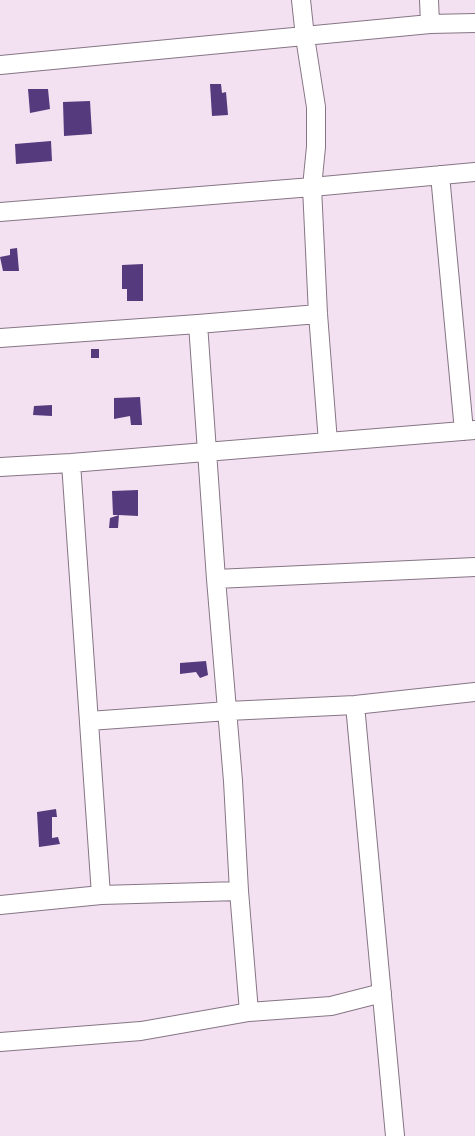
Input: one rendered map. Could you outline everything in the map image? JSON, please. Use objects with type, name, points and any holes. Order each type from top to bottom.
[{"type":"street","points":[[301,0],[316,107],[316,147],[312,188],[318,314],[328,442]]},
{"type":"street","points":[[429,0],[430,24]]},
{"type":"street","points":[[0,65],[430,24],[475,23]]},
{"type":"street","points":[[0,212],[312,188],[475,172]]},
{"type":"street","points":[[0,467],[71,463],[470,430],[440,175]]},
{"type":"street","points":[[0,338],[318,314]]},
{"type":"street","points":[[198,324],[216,580],[228,711],[239,891],[249,1012]]},
{"type":"street","points":[[71,463],[101,895]]},
{"type":"street","points":[[216,580],[475,571]]},
{"type":"street","points":[[88,721],[228,711],[355,705],[475,692]]},
{"type":"street","points":[[355,705],[395,1136]]},
{"type":"street","points":[[0,906],[101,895],[239,891]]},
{"type":"street","points":[[0,1042],[141,1031],[249,1012],[331,1006],[382,993]]},
{"type":"building","points":[[210,84],[221,84],[222,93],[226,92],[228,115],[212,116]]},
{"type":"building","points":[[28,89],[48,89],[50,109],[30,113]]},
{"type":"building","points":[[90,101],[92,134],[64,136],[63,102]]},
{"type":"building","points":[[51,141],[52,161],[16,164],[15,144]]},
{"type":"building","points":[[17,248],[19,271],[3,271],[0,257],[10,255],[10,249]]},
{"type":"building","points":[[143,264],[143,301],[127,301],[127,289],[122,289],[122,265]]},
{"type":"building","points":[[91,349],[99,349],[99,358],[91,358]]},
{"type":"building","points":[[140,397],[142,425],[131,425],[130,416],[114,419],[114,398]]},
{"type":"building","points":[[52,405],[52,416],[33,415],[34,406]]},
{"type":"building","points":[[138,490],[138,516],[113,515],[112,491]]},
{"type":"building","points":[[119,515],[118,528],[109,528],[110,518]]},
{"type":"building","points":[[206,661],[208,675],[200,678],[196,672],[180,674],[180,663]]},
{"type":"building","points":[[56,809],[57,817],[52,817],[52,838],[58,837],[60,844],[39,847],[37,812]]}]
